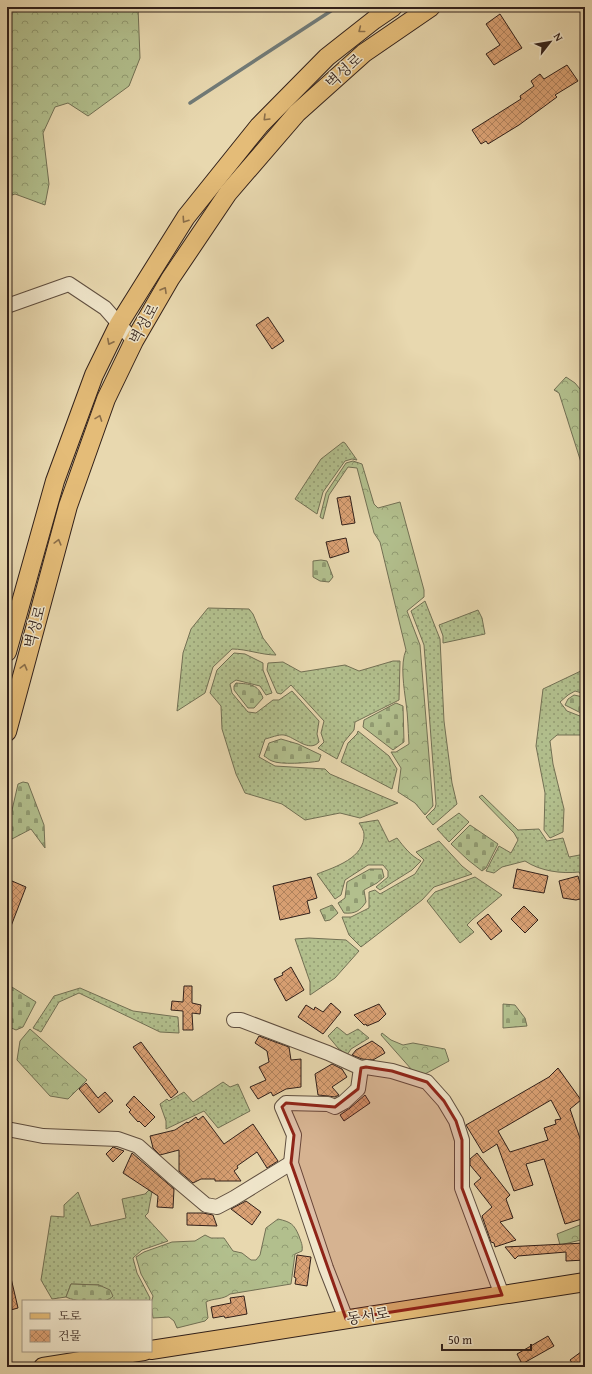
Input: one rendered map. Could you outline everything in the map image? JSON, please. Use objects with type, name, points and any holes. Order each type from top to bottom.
[{"type":"main road","name":"벽성로","points":[[7,652],[55,481],[94,376],[119,324],[186,217],[259,126],[327,57],[393,7]]},
{"type":"main road","name":"벽성로","points":[[7,732],[68,506],[106,399],[134,340],[170,279],[228,193],[297,113],[364,53],[431,7]]},
{"type":"main road","name":"동서로","points":[[152,1350],[585,1282]]},
{"type":"main road","points":[[43,1367],[138,1352]]},
{"type":"street","points":[[7,306],[69,284],[105,308],[134,340]]},
{"type":"street","points":[[234,1020],[241,1020],[328,1053],[361,1068],[366,1067],[392,1071],[427,1082],[444,1101],[456,1121],[462,1140],[462,1188],[502,1295]]},
{"type":"street","points":[[346,1319],[326,1268],[291,1163],[294,1135],[282,1107],[286,1103],[328,1104],[335,1107],[344,1102],[358,1089],[361,1068]]},
{"type":"street","points":[[7,1128],[43,1136],[118,1139],[138,1146],[206,1205],[217,1207],[291,1163]]},
{"type":"highlighted area","points":[[366,1067],[392,1071],[427,1082],[444,1101],[456,1121],[462,1140],[462,1188],[502,1295],[346,1319],[291,1163],[294,1135],[282,1107],[286,1103],[335,1107],[358,1089],[361,1068]]},
{"type":"green space","points":[[7,7],[138,7],[140,58],[129,86],[88,116],[68,103],[55,107],[43,133],[49,184],[45,205],[15,194],[7,197]]},
{"type":"green space","points":[[566,377],[575,383],[585,395],[585,475],[559,393],[554,390]]},
{"type":"green space","points":[[343,442],[357,460],[352,459],[345,461],[323,492],[317,514],[295,499],[321,459]]},
{"type":"green space","points":[[353,461],[362,464],[374,504],[378,508],[400,502],[424,590],[424,597],[407,611],[420,645],[433,806],[425,815],[415,803],[398,792],[401,768],[391,752],[396,752],[409,744],[403,676],[403,662],[406,650],[380,542],[374,533],[357,468],[348,467],[329,495],[323,519],[320,517],[326,493],[346,463]]},
{"type":"green space","points":[[313,561],[327,561],[333,577],[329,582],[320,581],[313,577]]},
{"type":"green space","points":[[425,601],[440,639],[444,721],[452,783],[457,804],[433,825],[426,817],[435,808],[436,804],[424,645],[411,611]]},
{"type":"green space","points":[[208,608],[249,609],[253,614],[263,638],[276,655],[232,649],[213,667],[205,693],[177,711],[183,653],[191,629]]},
{"type":"green space","points":[[478,610],[482,618],[485,634],[443,643],[443,636],[439,625]]},
{"type":"green space","points":[[234,653],[245,654],[263,663],[263,670],[272,693],[266,695],[260,686],[236,680],[230,684],[232,693],[248,712],[256,713],[273,700],[279,700],[292,691],[319,721],[317,734],[319,742],[315,745],[306,745],[284,735],[277,736],[265,739],[259,757],[275,766],[325,769],[330,774],[398,803],[360,818],[340,813],[305,820],[282,804],[245,793],[236,774],[222,729],[221,706],[210,693],[217,670]]},
{"type":"green space","points":[[393,661],[400,661],[399,700],[355,722],[354,730],[344,742],[337,759],[318,748],[324,742],[321,733],[324,721],[291,685],[281,694],[277,693],[267,670],[268,663],[283,662],[301,672],[345,665],[359,671]]},
{"type":"green space","points":[[585,669],[585,688],[582,693],[575,691],[560,702],[567,711],[585,718],[583,735],[557,735],[550,741],[553,764],[564,809],[563,832],[550,838],[544,830],[545,793],[536,746],[543,689]]},
{"type":"green space","points":[[236,683],[256,687],[263,698],[254,708],[248,708],[234,690]]},
{"type":"green space","points":[[585,693],[585,715],[565,705],[568,699],[574,695],[583,697]]},
{"type":"green space","points":[[396,703],[403,706],[404,742],[393,750],[363,727],[364,720]]},
{"type":"green space","points":[[358,731],[389,756],[397,769],[392,789],[341,762],[348,743]]},
{"type":"green space","points":[[281,739],[298,744],[321,755],[319,761],[281,763],[272,761],[264,756],[269,743]]},
{"type":"green space","points":[[23,782],[28,783],[44,825],[45,848],[31,829],[12,839],[7,832],[18,784]]},
{"type":"green space","points":[[482,795],[518,830],[539,829],[547,841],[563,838],[569,857],[585,854],[585,874],[581,875],[579,872],[565,873],[551,871],[537,867],[525,861],[502,867],[494,873],[486,871],[499,846],[511,853],[518,840],[514,833],[479,797]]},
{"type":"green space","points":[[459,813],[469,822],[449,842],[437,829]]},
{"type":"green space","points":[[378,820],[389,842],[397,838],[411,854],[421,861],[412,870],[380,890],[376,887],[388,877],[388,871],[383,865],[368,865],[345,880],[341,895],[335,899],[317,874],[340,865],[360,849],[363,842],[364,833],[359,823]]},
{"type":"green space","points":[[470,825],[498,844],[486,868],[482,871],[451,844]]},
{"type":"green space","points":[[439,841],[462,866],[472,874],[434,887],[422,900],[361,947],[349,935],[342,917],[351,917],[369,908],[369,892],[375,890],[380,894],[415,874],[424,860],[416,852]]},
{"type":"green space","points":[[370,869],[382,869],[384,877],[377,883],[364,890],[366,902],[362,908],[351,913],[344,913],[338,903],[345,898],[347,882]]},
{"type":"green space","points":[[475,877],[502,895],[467,925],[474,932],[460,943],[427,901],[435,892]]},
{"type":"green space","points":[[332,905],[338,913],[330,920],[325,921],[320,910]]},
{"type":"green space","points":[[309,938],[346,940],[359,951],[335,978],[310,995],[310,982],[295,939]]},
{"type":"green space","points":[[7,984],[36,1002],[23,1027],[16,1030],[7,1026]]},
{"type":"green space","points":[[80,988],[133,1011],[178,1017],[179,1033],[160,1032],[79,993],[59,1002],[41,1032],[33,1028],[54,996]]},
{"type":"green space","points":[[503,1004],[515,1005],[525,1018],[527,1026],[503,1028]]},
{"type":"green space","points":[[337,1027],[347,1035],[358,1029],[369,1038],[351,1049],[347,1055],[338,1048],[328,1036]]},
{"type":"green space","points":[[30,1029],[87,1080],[68,1099],[50,1096],[17,1060],[20,1041]]},
{"type":"green space","points":[[382,1033],[391,1040],[403,1045],[413,1043],[445,1049],[449,1061],[425,1074],[412,1070],[381,1035]]},
{"type":"green space","points":[[223,1082],[230,1087],[238,1084],[250,1111],[218,1128],[204,1111],[166,1129],[166,1121],[160,1104],[167,1099],[169,1101],[184,1092],[193,1102]]},
{"type":"green space","points":[[153,1186],[148,1213],[145,1216],[168,1241],[142,1250],[133,1258],[137,1273],[150,1298],[149,1300],[105,1300],[99,1285],[71,1284],[66,1297],[52,1299],[41,1280],[51,1216],[64,1217],[64,1205],[78,1192],[91,1226],[126,1218],[122,1199],[145,1194]]},
{"type":"green space","points":[[278,1219],[286,1221],[294,1226],[299,1236],[302,1251],[295,1254],[291,1284],[230,1294],[206,1302],[208,1318],[205,1321],[177,1328],[174,1321],[169,1317],[153,1318],[153,1296],[141,1274],[136,1257],[144,1252],[172,1242],[195,1241],[205,1235],[211,1238],[224,1238],[233,1251],[242,1253],[251,1260],[256,1260],[260,1255],[266,1228]]},
{"type":"green space","points":[[585,1223],[585,1239],[560,1245],[557,1234]]},
{"type":"green space","points":[[71,1284],[99,1285],[110,1290],[113,1296],[106,1300],[77,1300],[66,1297]]},
{"type":"building","points":[[500,14],[522,48],[494,65],[486,54],[500,45],[486,24]]},
{"type":"building","points":[[567,65],[578,81],[555,95],[557,97],[519,125],[488,144],[486,141],[481,144],[472,130],[521,99],[520,96],[534,86],[531,81],[540,74],[544,79]]},
{"type":"building","points":[[268,317],[284,341],[272,349],[256,325]]},
{"type":"building","points":[[350,496],[355,523],[342,525],[337,498]]},
{"type":"building","points":[[346,538],[349,552],[330,558],[326,542]]},
{"type":"building","points":[[517,869],[548,876],[544,893],[513,888]]},
{"type":"building","points":[[578,876],[584,898],[576,900],[563,898],[559,881]]},
{"type":"building","points":[[311,877],[317,898],[307,901],[310,913],[280,920],[273,886]]},
{"type":"building","points":[[12,881],[26,887],[8,934],[7,892]]},
{"type":"building","points":[[524,906],[538,920],[525,933],[511,919]]},
{"type":"building","points":[[488,914],[502,931],[491,940],[477,923]]},
{"type":"building","points":[[291,967],[304,990],[286,1001],[274,979],[283,975],[282,973]]},
{"type":"building","points":[[184,986],[192,986],[192,1003],[201,1005],[200,1014],[192,1013],[193,1030],[183,1030],[183,1011],[171,1010],[172,1001],[183,1002]]},
{"type":"building","points":[[331,1003],[341,1012],[323,1034],[298,1017],[306,1005],[314,1010],[315,1007],[323,1012]]},
{"type":"building","points":[[379,1004],[386,1014],[379,1021],[367,1026],[354,1015]]},
{"type":"building","points":[[259,1036],[289,1047],[291,1060],[301,1059],[301,1087],[286,1089],[273,1096],[271,1092],[258,1099],[250,1087],[266,1080],[259,1067],[269,1062],[267,1051],[255,1043]]},
{"type":"building","points":[[372,1041],[382,1048],[385,1053],[373,1060],[362,1059],[352,1055],[356,1050]]},
{"type":"building","points":[[141,1042],[178,1092],[171,1098],[133,1047]]},
{"type":"building","points":[[332,1064],[342,1069],[347,1077],[332,1087],[339,1095],[335,1097],[318,1095],[315,1074]]},
{"type":"building","points":[[558,1068],[581,1100],[570,1109],[585,1153],[585,1218],[565,1224],[544,1159],[526,1164],[533,1185],[514,1191],[497,1144],[483,1153],[466,1125],[549,1077]],"holes":[[[551,1100],[561,1119],[555,1120],[556,1124],[544,1128],[548,1140],[510,1152],[498,1131]]]},
{"type":"building","points":[[86,1083],[98,1098],[105,1092],[113,1101],[99,1113],[79,1089]]},
{"type":"building","points":[[365,1095],[370,1103],[344,1121],[340,1115]]},
{"type":"building","points":[[134,1096],[155,1117],[145,1127],[129,1112],[131,1110],[126,1105]]},
{"type":"building","points":[[203,1116],[224,1144],[253,1124],[278,1161],[267,1168],[257,1152],[237,1166],[238,1168],[234,1171],[241,1181],[215,1181],[215,1179],[201,1179],[193,1183],[179,1171],[179,1150],[160,1155],[153,1148],[150,1136],[175,1130],[196,1117],[198,1120]]},
{"type":"building","points":[[113,1147],[124,1151],[113,1162],[106,1154]]},
{"type":"building","points":[[132,1153],[174,1189],[173,1208],[157,1207],[158,1196],[123,1173]]},
{"type":"building","points":[[477,1153],[510,1195],[506,1199],[513,1218],[500,1222],[516,1240],[495,1247],[494,1243],[491,1242],[482,1216],[492,1207],[474,1184],[481,1178],[470,1165],[470,1159]]},
{"type":"building","points":[[246,1201],[261,1212],[252,1225],[231,1209]]},
{"type":"building","points":[[187,1213],[203,1213],[213,1215],[217,1226],[187,1225]]},
{"type":"building","points":[[585,1243],[585,1260],[566,1261],[566,1252],[518,1256],[515,1259],[505,1247]]},
{"type":"building","points":[[297,1255],[311,1257],[307,1286],[295,1284],[296,1278],[294,1277]]},
{"type":"building","points":[[7,1278],[11,1278],[18,1308],[7,1311]]},
{"type":"building","points":[[244,1296],[247,1314],[225,1318],[224,1316],[213,1318],[211,1307],[231,1303],[230,1298]]},
{"type":"building","points":[[548,1336],[554,1346],[522,1364],[517,1354]]},
{"type":"building","points":[[585,1349],[585,1367],[575,1367],[570,1360]]},
{"type":"waterway","points":[[190,103],[337,7]]}]
